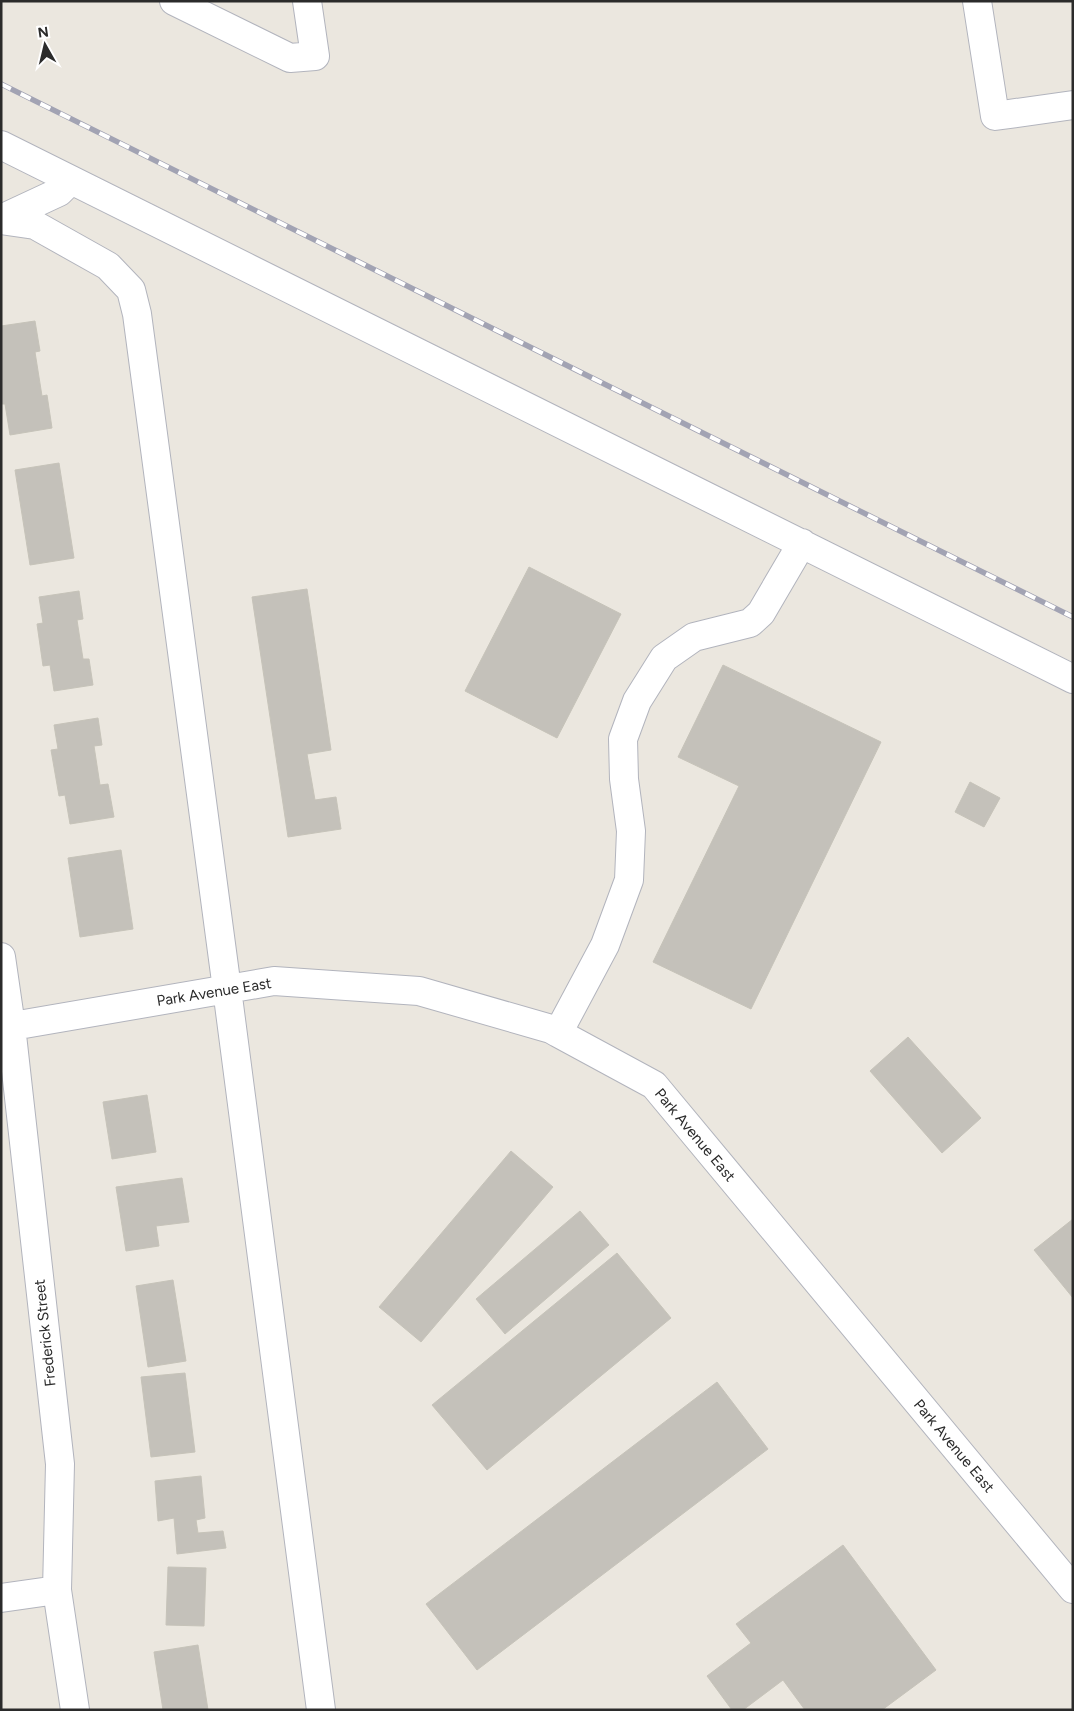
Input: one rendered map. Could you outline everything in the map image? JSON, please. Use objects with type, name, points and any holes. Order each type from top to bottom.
[{"type":"street","points":[[174,1],[290,58],[315,56],[307,1]]},
{"type":"street","points":[[977,1],[995,116],[1073,105]]},
{"type":"street","points":[[1,145],[1073,679]]},
{"type":"street","points":[[1,219],[59,192],[69,179]]},
{"type":"street","points":[[1,219],[35,225],[108,266],[131,290],[137,314],[321,1710]]},
{"type":"street","points":[[558,1032],[605,946],[629,880],[631,831],[624,779],[623,739],[637,701],[664,658],[694,638],[750,623],[762,614],[802,543]]},
{"type":"street","name":"Frederick Street","points":[[1,957],[6,1027],[60,1464],[57,1590],[75,1710]]},
{"type":"street","name":"Park Avenue East","points":[[6,1027],[274,981],[419,991],[558,1032],[654,1085],[1073,1589]]},
{"type":"street","points":[[1,1598],[57,1590]]},
{"type":"building","points":[[35,321],[40,351],[35,352],[42,396],[47,395],[52,428],[10,435],[5,404],[1,404],[1,326]]},
{"type":"building","points":[[59,463],[74,558],[30,565],[15,470]]},
{"type":"building","points":[[529,567],[621,614],[557,738],[465,691]]},
{"type":"building","points":[[307,589],[331,750],[307,754],[315,800],[336,797],[341,829],[288,837],[252,597]]},
{"type":"building","points":[[79,591],[83,619],[77,620],[83,659],[89,659],[93,685],[54,691],[50,665],[43,666],[37,624],[43,623],[39,597]]},
{"type":"building","points":[[723,665],[881,742],[751,1009],[653,962],[739,786],[678,757]]},
{"type":"building","points":[[98,718],[102,745],[94,746],[100,785],[108,784],[114,817],[70,824],[65,795],[59,796],[51,750],[58,749],[54,725]]},
{"type":"building","points":[[970,782],[1000,798],[984,827],[955,812]]},
{"type":"building","points":[[121,850],[133,929],[80,937],[68,858]]},
{"type":"building","points":[[908,1037],[981,1118],[942,1153],[870,1071]]},
{"type":"building","points":[[147,1095],[156,1152],[112,1159],[103,1102]]},
{"type":"building","points":[[511,1151],[553,1187],[421,1342],[379,1307]]},
{"type":"building","points":[[182,1178],[189,1222],[156,1226],[159,1246],[126,1251],[116,1187]]},
{"type":"building","points":[[580,1211],[609,1245],[505,1334],[476,1299]]},
{"type":"building","points":[[1073,1219],[1073,1298],[1034,1250]]},
{"type":"building","points":[[617,1253],[671,1318],[487,1470],[432,1405]]},
{"type":"building","points":[[173,1280],[186,1361],[148,1367],[136,1286]]},
{"type":"building","points":[[185,1373],[195,1452],[151,1457],[141,1377]]},
{"type":"building","points":[[717,1382],[768,1449],[477,1670],[426,1604]]},
{"type":"building","points":[[201,1476],[205,1518],[196,1520],[198,1533],[223,1531],[226,1548],[177,1554],[174,1518],[158,1521],[155,1481]]},
{"type":"building","points":[[843,1545],[936,1670],[882,1710],[805,1710],[783,1680],[743,1710],[732,1710],[707,1676],[751,1643],[736,1624]]},
{"type":"building","points":[[168,1567],[206,1568],[204,1626],[166,1625]]},
{"type":"building","points":[[198,1645],[208,1710],[163,1710],[154,1652]]},
{"type":"railway","points":[[1,84],[1073,617]]}]
